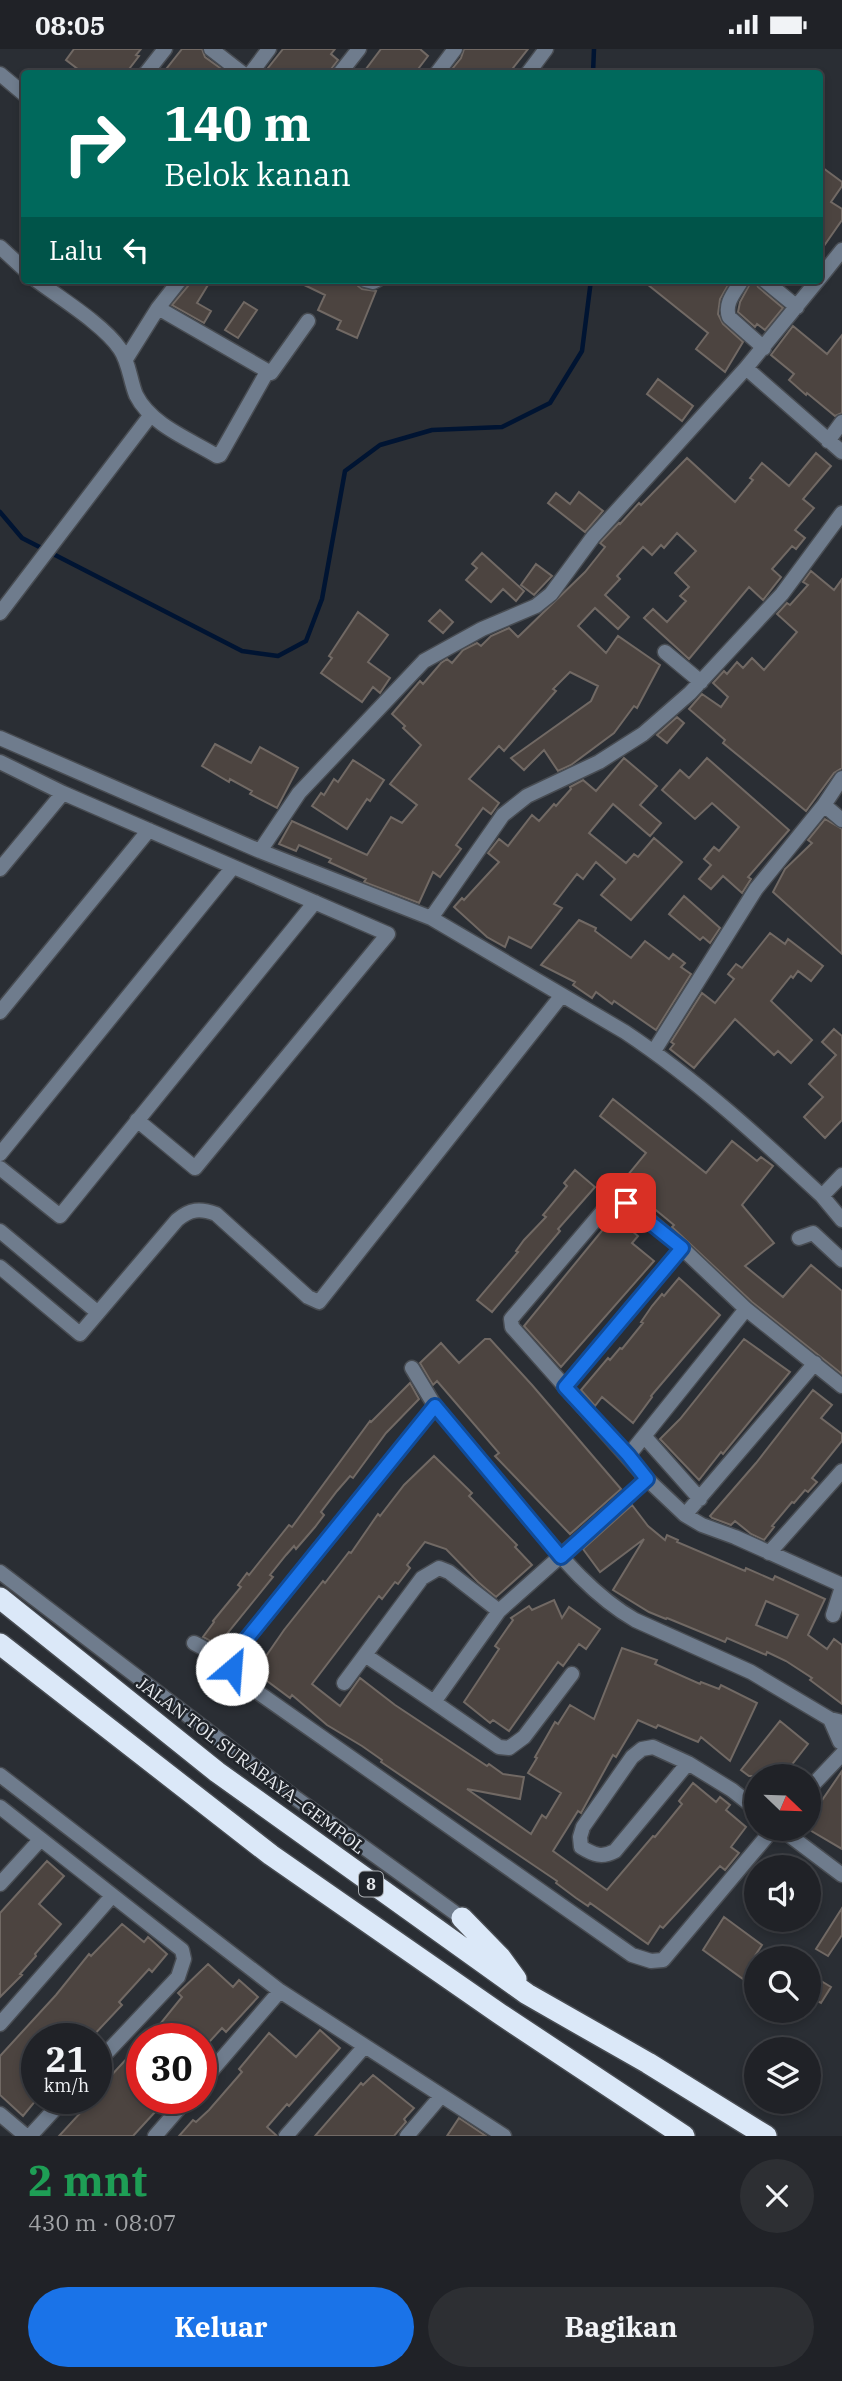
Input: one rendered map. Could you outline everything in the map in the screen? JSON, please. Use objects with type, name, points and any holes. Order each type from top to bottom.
[{"type":"highway","name":"JALAN TOL SURABAYA–GEMPOL","points":[[0,1598],[217,1772],[527,1994],[648,2063],[766,2136]]},
{"type":"highway","name":"8","points":[[0,1644],[271,1855],[511,2021],[684,2136]]},
{"type":"highway","points":[[462,1918],[500,1957],[527,1994]]},
{"type":"street","points":[[148,70],[165,49]]},
{"type":"street","points":[[211,49],[238,70]]},
{"type":"street","points":[[253,70],[269,49]]},
{"type":"street","points":[[342,70],[359,49]]},
{"type":"street","points":[[439,70],[455,49]]},
{"type":"street","points":[[530,70],[546,49]]},
{"type":"street","points":[[0,74],[21,92]]},
{"type":"street","points":[[0,247],[21,266]]},
{"type":"street","points":[[823,274],[842,250]]},
{"type":"street","points":[[41,284],[103,331],[120,348],[135,391],[150,416],[218,456],[267,372]]},
{"type":"street","points":[[126,359],[158,308],[177,284]]},
{"type":"street","points":[[740,284],[728,304],[729,317],[764,348]]},
{"type":"street","points":[[769,284],[796,307]]},
{"type":"street","points":[[260,851],[299,793],[424,661],[482,629],[536,606],[551,594],[593,537],[764,348],[815,284]]},
{"type":"street","points":[[158,308],[267,372],[273,372],[308,321]]},
{"type":"street","points":[[746,368],[842,452]]},
{"type":"street","points":[[0,613],[150,416]]},
{"type":"street","points":[[828,441],[842,422]]},
{"type":"street","points":[[431,918],[503,815],[527,796],[599,762],[643,734],[701,682],[782,594],[842,513]]},
{"type":"street","points":[[665,652],[701,682]]},
{"type":"street","points":[[0,738],[260,851],[431,918],[654,1051],[745,1124],[822,1196],[842,1220]]},
{"type":"street","points":[[0,762],[63,793],[388,934],[195,1168],[137,1121]]},
{"type":"street","points":[[654,1051],[757,889],[824,805],[842,778]]},
{"type":"street","points":[[0,869],[63,793]]},
{"type":"street","points":[[824,805],[842,820]]},
{"type":"street","points":[[0,1012],[149,830]]},
{"type":"street","points":[[0,1154],[233,867]]},
{"type":"street","points":[[0,1168],[60,1216],[315,902]]},
{"type":"street","points":[[0,1267],[80,1334],[177,1220],[186,1212],[201,1209],[216,1214],[308,1297],[319,1302],[562,995]]},
{"type":"street","points":[[822,1196],[842,1175]]},
{"type":"street","points":[[833,1615],[842,1586],[702,1525],[685,1515],[647,1479],[565,1387],[512,1327],[511,1319],[608,1205],[617,1201],[636,1209],[746,1309],[842,1386]]},
{"type":"street","points":[[0,1231],[97,1313]]},
{"type":"street","points":[[799,1238],[813,1233],[842,1259]]},
{"type":"street","points":[[565,1387],[682,1248]]},
{"type":"street","points":[[628,1455],[746,1309]]},
{"type":"street","points":[[685,1515],[815,1363]]},
{"type":"street","points":[[412,1368],[435,1406],[561,1557],[600,1596],[635,1620],[751,1672],[836,1720],[842,1744],[821,1772]]},
{"type":"street","points":[[231,1663],[236,1652],[435,1406]]},
{"type":"street","points":[[644,1436],[700,1499]]},
{"type":"street","points":[[769,1553],[842,1471]]},
{"type":"street","points":[[434,1702],[499,1611],[647,1479]]},
{"type":"street","points":[[344,1683],[422,1578],[439,1568],[449,1572],[499,1611]]},
{"type":"street","points":[[0,1572],[297,1799],[462,1918]]},
{"type":"street","points":[[194,1643],[231,1663],[239,1679],[632,1955],[652,1961],[663,1960],[763,1841]]},
{"type":"street","points":[[365,1654],[499,1747],[509,1748],[524,1737],[572,1674]]},
{"type":"street","points":[[688,1763],[615,1851],[606,1856],[593,1854],[581,1847],[583,1827],[632,1756],[642,1749],[653,1747],[688,1763],[744,1800]]},
{"type":"street","points":[[0,1775],[280,1991],[504,2136]]},
{"type":"street","points":[[0,1807],[182,1950],[184,1959],[177,1976],[112,2047]]},
{"type":"street","points":[[0,1884],[40,1840]]},
{"type":"street","points":[[797,1841],[842,1875]]},
{"type":"street","points":[[0,2024],[112,1896]]},
{"type":"street","points":[[217,2064],[280,1991]]},
{"type":"street","points":[[286,2136],[365,2046]]},
{"type":"street","points":[[407,2136],[441,2096]]},
{"type":"street","points":[[0,2114],[28,2136],[49,2114]]},
{"type":"street","points":[[155,2136],[174,2114]]},
{"type":"building","points":[[74,49],[141,49],[128,70],[79,70],[66,60]]},
{"type":"building","points":[[182,49],[202,49],[205,57],[223,70],[165,70]]},
{"type":"building","points":[[283,49],[335,49],[331,54],[338,60],[330,70],[266,70]]},
{"type":"building","points":[[381,49],[420,49],[428,56],[417,70],[365,70]]},
{"type":"building","points":[[464,49],[528,49],[511,70],[451,70]]},
{"type":"building","points":[[823,168],[842,182],[831,202],[842,209],[842,220],[823,247]]},
{"type":"building","points":[[209,284],[197,303],[211,311],[204,323],[172,305],[188,286]]},
{"type":"building","points":[[302,284],[357,284],[362,289],[376,291],[357,338],[337,329],[341,321],[318,310],[325,295]]},
{"type":"building","points":[[647,284],[729,284],[720,299],[718,314],[723,324],[743,342],[725,372],[696,349],[708,333]]},
{"type":"building","points":[[750,284],[757,284],[783,308],[765,330],[757,324],[755,327],[738,312]]},
{"type":"building","points":[[244,302],[257,310],[238,338],[225,330]]},
{"type":"building","points":[[793,326],[827,354],[842,335],[842,413],[835,416],[807,393],[806,395],[789,380],[794,374],[771,355]]},
{"type":"building","points":[[658,379],[693,406],[682,421],[647,394]]},
{"type":"building","points":[[816,453],[831,466],[803,499],[814,508],[795,530],[805,538],[796,549],[792,546],[772,569],[781,577],[763,600],[749,587],[689,659],[644,618],[653,609],[667,622],[686,601],[680,596],[689,587],[675,573],[696,551],[677,533],[664,548],[661,545],[652,555],[643,547],[617,576],[620,579],[605,595],[629,617],[618,629],[595,608],[578,626],[606,653],[618,636],[660,665],[637,708],[634,706],[614,733],[571,765],[558,771],[544,750],[524,770],[511,758],[591,701],[598,686],[570,672],[553,689],[556,691],[504,751],[499,746],[469,779],[499,803],[491,814],[483,808],[456,845],[461,849],[440,877],[433,872],[419,903],[364,882],[366,879],[329,862],[331,859],[299,845],[296,851],[279,844],[292,821],[367,855],[391,817],[402,823],[417,805],[390,784],[421,745],[392,714],[420,681],[423,684],[447,659],[452,663],[463,650],[477,643],[481,646],[491,636],[509,628],[518,637],[585,572],[605,547],[600,543],[687,458],[735,502],[753,480],[750,478],[762,463],[789,486]]},
{"type":"building","points":[[579,492],[603,511],[585,532],[548,503],[556,493],[570,504]]},
{"type":"building","points":[[482,553],[524,591],[516,601],[503,589],[491,602],[466,580],[477,568],[472,564]]},
{"type":"building","points":[[536,564],[552,576],[534,595],[521,585]]},
{"type":"building","points":[[811,571],[834,590],[842,579],[842,768],[834,773],[806,811],[723,743],[725,740],[689,709],[702,694],[721,707],[728,697],[713,683],[724,671],[727,674],[737,662],[743,668],[752,658],[764,670],[797,632],[777,614],[787,603],[790,605],[808,585],[803,582]]},
{"type":"building","points":[[440,610],[453,622],[443,633],[429,621]]},
{"type":"building","points":[[358,612],[388,635],[368,662],[390,678],[380,693],[373,687],[362,702],[321,673]]},
{"type":"building","points":[[677,717],[684,723],[667,743],[657,735]]},
{"type":"building","points":[[215,744],[251,763],[260,747],[298,768],[277,808],[250,794],[252,791],[230,779],[229,782],[202,766]]},
{"type":"building","points":[[624,758],[657,786],[640,805],[661,823],[650,836],[613,804],[589,833],[626,863],[634,854],[638,857],[654,838],[682,862],[631,920],[601,895],[615,879],[596,862],[583,879],[577,874],[554,904],[562,908],[531,948],[509,937],[505,947],[487,937],[454,907],[462,898],[464,900],[499,862],[488,853],[499,839],[508,846],[532,815],[539,821],[554,804],[556,806],[570,787],[583,780],[596,791]]},
{"type":"building","points":[[707,758],[789,830],[748,877],[751,879],[742,893],[723,876],[711,889],[699,879],[711,865],[704,859],[714,847],[719,851],[739,827],[712,803],[695,819],[662,790],[680,770],[689,778]]},
{"type":"building","points":[[353,760],[384,780],[370,801],[367,799],[347,829],[312,806],[321,793],[324,795],[334,779],[338,782]]},
{"type":"building","points":[[825,819],[842,829],[842,954],[773,892],[785,869],[812,843],[808,840]]},
{"type":"building","points":[[684,896],[720,928],[710,943],[703,937],[700,940],[669,914]]},
{"type":"building","points":[[579,920],[596,928],[595,931],[631,958],[645,941],[669,959],[673,954],[685,963],[681,967],[691,974],[656,1030],[614,1001],[612,1004],[596,992],[592,998],[573,985],[575,982],[541,965]]},
{"type":"building","points":[[770,933],[785,944],[788,939],[823,966],[811,981],[798,971],[771,1001],[812,1040],[791,1063],[778,1051],[774,1055],[735,1019],[694,1068],[670,1049],[674,1044],[671,1042],[702,993],[715,1003],[734,979],[728,974],[736,964],[742,968]]},
{"type":"building","points":[[834,1029],[842,1036],[842,1120],[825,1138],[804,1117],[823,1097],[809,1084],[836,1055],[822,1042]]},
{"type":"building","points":[[613,1099],[706,1173],[732,1141],[757,1161],[761,1157],[773,1166],[742,1205],[774,1243],[745,1266],[783,1297],[811,1265],[842,1291],[842,1374],[752,1302],[672,1227],[674,1225],[622,1182],[646,1153],[600,1116]]},
{"type":"building","points":[[575,1170],[595,1187],[492,1312],[477,1300],[518,1252],[516,1251],[524,1240],[546,1217],[543,1215],[567,1186],[564,1183]]},
{"type":"building","points":[[614,1216],[638,1236],[632,1243],[654,1261],[561,1367],[524,1326]]},
{"type":"building","points":[[679,1278],[720,1315],[651,1396],[633,1423],[602,1397],[595,1406],[581,1390],[608,1358],[610,1360],[622,1349],[643,1323],[641,1322],[652,1306]]},
{"type":"building","points":[[485,1339],[490,1339],[532,1385],[621,1489],[570,1534],[495,1456],[499,1453],[437,1381],[433,1385],[420,1363],[441,1343],[459,1363]]},
{"type":"building","points":[[744,1339],[790,1372],[699,1480],[660,1439],[680,1419]]},
{"type":"building","points":[[410,1383],[419,1399],[386,1433],[353,1478],[350,1476],[337,1491],[321,1512],[324,1515],[315,1527],[296,1549],[294,1546],[286,1555],[270,1575],[273,1577],[218,1645],[203,1637],[241,1587],[238,1585],[247,1573],[249,1575],[289,1525],[292,1527],[370,1421]]},
{"type":"building","points":[[813,1390],[832,1405],[821,1418],[842,1434],[842,1441],[812,1478],[817,1482],[808,1492],[805,1490],[792,1502],[764,1540],[751,1534],[735,1521],[731,1525],[712,1518],[710,1516]]},
{"type":"building","points":[[434,1456],[472,1493],[469,1496],[517,1545],[515,1547],[532,1565],[496,1597],[446,1549],[425,1542],[407,1565],[410,1568],[398,1584],[395,1582],[382,1599],[379,1596],[312,1684],[340,1706],[360,1678],[395,1705],[487,1766],[489,1764],[503,1774],[524,1777],[520,1799],[467,1789],[531,1834],[542,1815],[546,1818],[561,1793],[528,1773],[537,1758],[535,1757],[555,1722],[558,1724],[570,1705],[594,1719],[622,1648],[657,1660],[655,1664],[700,1684],[701,1682],[719,1689],[721,1685],[757,1703],[730,1761],[701,1737],[698,1742],[658,1725],[656,1728],[638,1720],[616,1757],[613,1755],[581,1813],[578,1811],[553,1851],[607,1890],[682,1804],[679,1801],[693,1783],[716,1802],[720,1797],[730,1805],[726,1810],[744,1825],[744,1830],[731,1847],[739,1853],[725,1870],[720,1866],[663,1928],[660,1926],[648,1944],[590,1903],[588,1906],[576,1898],[556,1883],[557,1881],[381,1762],[382,1760],[362,1746],[327,1725],[292,1695],[290,1698],[255,1672],[323,1581],[325,1583],[349,1552],[351,1553],[378,1514],[380,1516],[404,1485]]},
{"type":"building","points":[[632,1505],[648,1526],[665,1540],[667,1535],[678,1540],[677,1542],[745,1571],[746,1568],[773,1580],[775,1576],[825,1599],[808,1635],[827,1649],[834,1639],[842,1645],[842,1704],[810,1680],[812,1678],[786,1661],[727,1638],[725,1642],[666,1619],[613,1590],[644,1539],[600,1572],[583,1549]],"holes":[[[766,1601],[798,1615],[787,1638],[756,1625]]]},
{"type":"building","points":[[554,1600],[562,1618],[569,1607],[600,1629],[586,1649],[579,1644],[563,1666],[558,1662],[509,1731],[493,1720],[490,1723],[464,1702],[499,1649],[495,1646],[513,1620],[511,1618],[529,1606],[532,1610]]},
{"type":"building","points":[[780,1721],[808,1744],[792,1764],[746,1764]]},
{"type":"building","points":[[842,1771],[842,1849],[821,1837],[821,1802]]},
{"type":"building","points":[[47,1861],[64,1876],[39,1904],[61,1924],[35,1954],[20,1974],[22,1975],[0,1997],[0,1913]]},
{"type":"building","points":[[842,1908],[842,1935],[828,1956],[821,1952],[821,1946],[818,1946]]},
{"type":"building","points":[[724,1917],[762,1945],[744,1946],[743,1979],[703,1950]]},
{"type":"building","points":[[122,1924],[144,1942],[148,1937],[167,1954],[152,1972],[149,1969],[119,2002],[122,2005],[105,2023],[30,2023],[89,1954],[91,1956]]},
{"type":"building","points":[[208,1964],[233,1987],[239,1980],[258,1997],[226,2032],[222,2028],[217,2033],[217,2023],[161,2023],[182,1997],[178,1993]]},
{"type":"building","points":[[821,1981],[831,1987],[821,2003]]},
{"type":"building","points":[[320,2030],[340,2048],[267,2127],[277,2136],[179,2136],[193,2120],[196,2122],[205,2114],[217,2114],[217,2101],[242,2072],[239,2069],[269,2033],[296,2057]]},
{"type":"building","points":[[21,2033],[23,2116],[0,2095],[0,2056]]},
{"type":"building","points":[[126,2059],[126,2114],[153,2114],[133,2136],[59,2136],[79,2114],[112,2114],[112,2075]]},
{"type":"building","points":[[373,2075],[414,2108],[394,2136],[315,2136],[361,2083],[363,2085]]},
{"type":"building","points":[[459,2118],[486,2136],[447,2136]]},
{"type":"waterway","points":[[593,70],[594,49]]},
{"type":"waterway","points":[[0,512],[22,538],[242,651],[278,656],[306,641],[322,599],[345,471],[380,445],[432,430],[502,427],[550,403],[582,351],[590,284]]},
{"type":"route","points":[[232,1669],[231,1663],[236,1652],[435,1406],[561,1557],[647,1479],[565,1387],[682,1248],[626,1203]]}]
